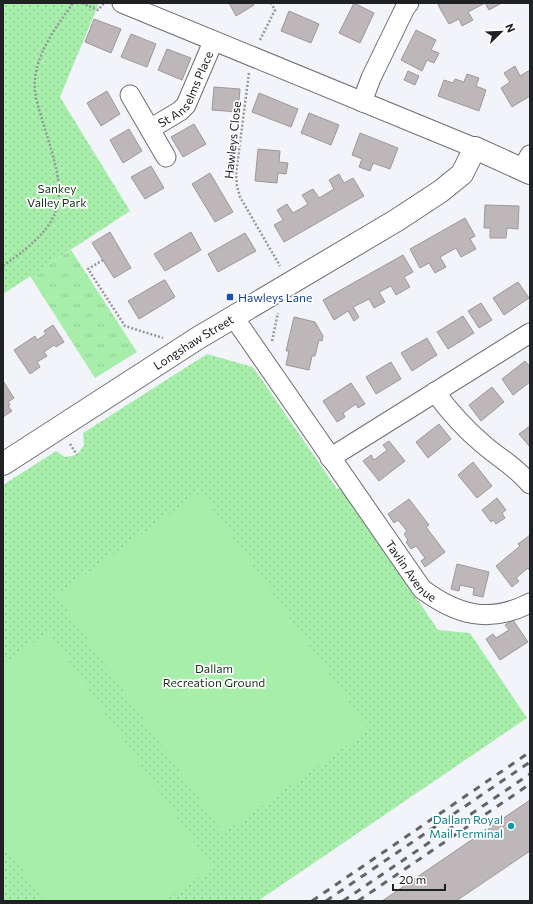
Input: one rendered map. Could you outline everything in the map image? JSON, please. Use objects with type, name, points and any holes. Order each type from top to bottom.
[{"type":"street","points":[[122,3],[213,42],[475,148],[527,166]]},
{"type":"street","points":[[362,102],[371,78],[405,8],[409,3]]},
{"type":"street","name":"St Anselms Place","points":[[150,129],[180,111],[186,105],[213,42]]},
{"type":"street","name":"St Anselms Place","points":[[130,95],[166,157]]},
{"type":"street","name":"Longshaw Street","points":[[3,464],[233,316],[397,220],[449,185],[462,174],[475,148]]},
{"type":"street","name":"Tavlin Avenue","points":[[233,316],[422,589],[439,602],[455,609],[477,614],[504,613],[530,603]]},
{"type":"street","points":[[330,458],[530,333]]},
{"type":"street","points":[[435,392],[457,419],[483,444],[518,470],[530,484]]},
{"type":"path","points":[[3,266],[30,246],[42,234],[58,208],[60,196],[58,176],[37,102],[35,79],[41,55],[51,35],[73,3]]},
{"type":"path","points":[[82,3],[98,10],[104,3]]},
{"type":"path","name":"Hawleys Close","points":[[271,3],[275,10],[253,58],[246,96],[236,174],[240,197],[290,283]]},
{"type":"path","points":[[103,260],[88,269],[125,326],[164,338]]},
{"type":"path","points":[[271,346],[278,311]]},
{"type":"path","points":[[67,440],[77,455]]},
{"type":"green space","name":"Sankey Valley Park","points":[[3,3],[99,3],[60,97],[130,211],[3,294]]},
{"type":"green space","points":[[71,250],[137,352],[95,378],[30,276]]},
{"type":"green space","name":"Dallam Recreation Ground","points":[[207,354],[253,367],[337,489],[342,487],[438,630],[470,633],[527,718],[258,901],[3,901],[3,485],[56,451],[65,457],[77,455],[84,445],[83,433]]},
{"type":"green space","points":[[201,492],[369,730],[223,833],[56,595]]},
{"type":"green space","points":[[49,632],[212,868],[164,901],[44,901],[3,842],[3,664]]},
{"type":"building","points":[[229,3],[252,3],[254,5],[236,16]]},
{"type":"building","points":[[354,3],[374,13],[360,43],[339,33]]},
{"type":"building","points":[[441,3],[485,3],[468,12],[473,20],[462,26],[459,19],[449,24],[438,5]]},
{"type":"building","points":[[485,3],[499,3],[500,4],[489,10]]},
{"type":"building","points":[[289,11],[319,24],[311,43],[281,31]]},
{"type":"building","points":[[94,19],[121,29],[111,53],[85,42]]},
{"type":"building","points":[[416,30],[436,40],[431,50],[439,53],[434,63],[427,60],[422,71],[401,60]]},
{"type":"building","points":[[131,34],[156,44],[147,67],[121,57]]},
{"type":"building","points":[[167,49],[191,58],[182,80],[158,70]]},
{"type":"building","points":[[515,66],[520,76],[530,70],[530,96],[512,107],[501,88],[510,82],[504,73]]},
{"type":"building","points":[[408,71],[419,76],[415,85],[404,80]]},
{"type":"building","points":[[467,74],[479,78],[476,86],[486,90],[479,111],[438,96],[444,80],[453,83],[455,79],[464,82]]},
{"type":"building","points":[[214,87],[240,89],[238,112],[212,110]]},
{"type":"building","points":[[107,91],[120,114],[101,126],[87,103]]},
{"type":"building","points":[[259,93],[298,109],[291,127],[252,112]]},
{"type":"building","points":[[309,113],[339,125],[331,145],[301,133]]},
{"type":"building","points":[[194,124],[206,144],[183,157],[171,137]]},
{"type":"building","points":[[129,129],[142,151],[123,163],[110,140]]},
{"type":"building","points":[[360,133],[398,148],[390,169],[373,163],[370,171],[359,167],[362,159],[352,155]]},
{"type":"building","points":[[258,149],[280,151],[279,162],[288,163],[286,174],[278,173],[277,183],[255,181]]},
{"type":"building","points":[[151,166],[164,188],[145,199],[131,177]]},
{"type":"building","points":[[210,173],[233,212],[215,222],[192,184]]},
{"type":"building","points":[[339,174],[344,183],[353,178],[364,196],[284,242],[274,225],[283,220],[277,210],[287,204],[293,213],[300,209],[308,204],[302,195],[313,189],[319,198],[334,189],[329,180]]},
{"type":"building","points":[[485,205],[519,206],[518,229],[507,228],[506,238],[490,238],[490,228],[484,228]]},
{"type":"building","points":[[465,218],[475,236],[470,239],[476,249],[461,257],[456,248],[440,257],[446,267],[435,273],[429,263],[420,268],[410,249]]},
{"type":"building","points":[[110,232],[131,268],[114,278],[92,243]]},
{"type":"building","points":[[191,232],[201,250],[165,271],[154,254]]},
{"type":"building","points":[[245,233],[256,251],[218,272],[208,254]]},
{"type":"building","points":[[403,255],[413,272],[404,277],[410,287],[396,295],[391,286],[379,292],[385,302],[374,308],[369,299],[353,307],[359,317],[354,321],[348,311],[334,320],[323,300]]},
{"type":"building","points":[[164,280],[175,297],[139,319],[128,301]]},
{"type":"building","points":[[518,282],[529,298],[504,315],[493,298]]},
{"type":"building","points":[[481,303],[492,320],[479,328],[468,311]]},
{"type":"building","points":[[463,316],[474,333],[448,349],[437,332]]},
{"type":"building","points":[[294,317],[315,322],[323,336],[322,341],[319,340],[315,356],[312,356],[309,370],[286,365],[289,351],[286,351]]},
{"type":"building","points":[[53,325],[64,342],[56,347],[54,345],[44,352],[47,356],[37,362],[40,367],[30,374],[14,350],[35,336],[37,340],[46,334],[44,331]]},
{"type":"building","points":[[427,338],[437,355],[412,371],[401,353]]},
{"type":"building","points":[[525,361],[530,367],[530,382],[513,395],[502,379]]},
{"type":"building","points":[[391,362],[401,379],[376,394],[366,377]]},
{"type":"building","points":[[3,381],[14,398],[8,402],[10,405],[8,406],[12,411],[3,417]]},
{"type":"building","points":[[351,383],[365,404],[358,408],[356,404],[343,413],[345,417],[337,422],[323,401]]},
{"type":"building","points":[[492,387],[504,402],[481,421],[469,405]]},
{"type":"building","points":[[439,424],[451,439],[428,458],[416,442]]},
{"type":"building","points":[[530,426],[530,447],[519,434]]},
{"type":"building","points":[[389,441],[405,461],[379,481],[363,461],[371,455],[374,460],[387,450],[383,445]]},
{"type":"building","points":[[473,462],[492,486],[477,498],[458,475]]},
{"type":"building","points":[[497,498],[506,510],[502,513],[505,518],[496,524],[493,520],[491,522],[482,510]]},
{"type":"building","points":[[409,499],[429,525],[426,527],[445,552],[425,567],[421,561],[425,558],[416,546],[411,549],[406,542],[408,540],[404,534],[407,531],[398,520],[394,523],[388,514]]},
{"type":"building","points":[[530,535],[530,571],[528,568],[516,578],[519,581],[512,587],[496,566],[520,546],[518,544]]},
{"type":"building","points":[[457,564],[489,572],[483,597],[473,595],[474,588],[460,585],[459,591],[451,589]]},
{"type":"building","points":[[513,620],[528,642],[500,660],[486,639],[493,634],[496,638],[509,630],[505,625]]},
{"type":"building","name":"Dallam Royal Mail Terminal","points":[[530,800],[530,851],[456,901],[382,901]]},
{"type":"railway","points":[[312,901],[530,752]]},
{"type":"railway","points":[[326,901],[530,762]]},
{"type":"railway","points":[[343,901],[530,774]]},
{"type":"railway","points":[[358,901],[530,784]]},
{"type":"place","name":"Hawleys Lane","points":[[230,297]]},
{"type":"place","name":"Dallam Royal Mail Terminal","points":[[511,826]]}]
